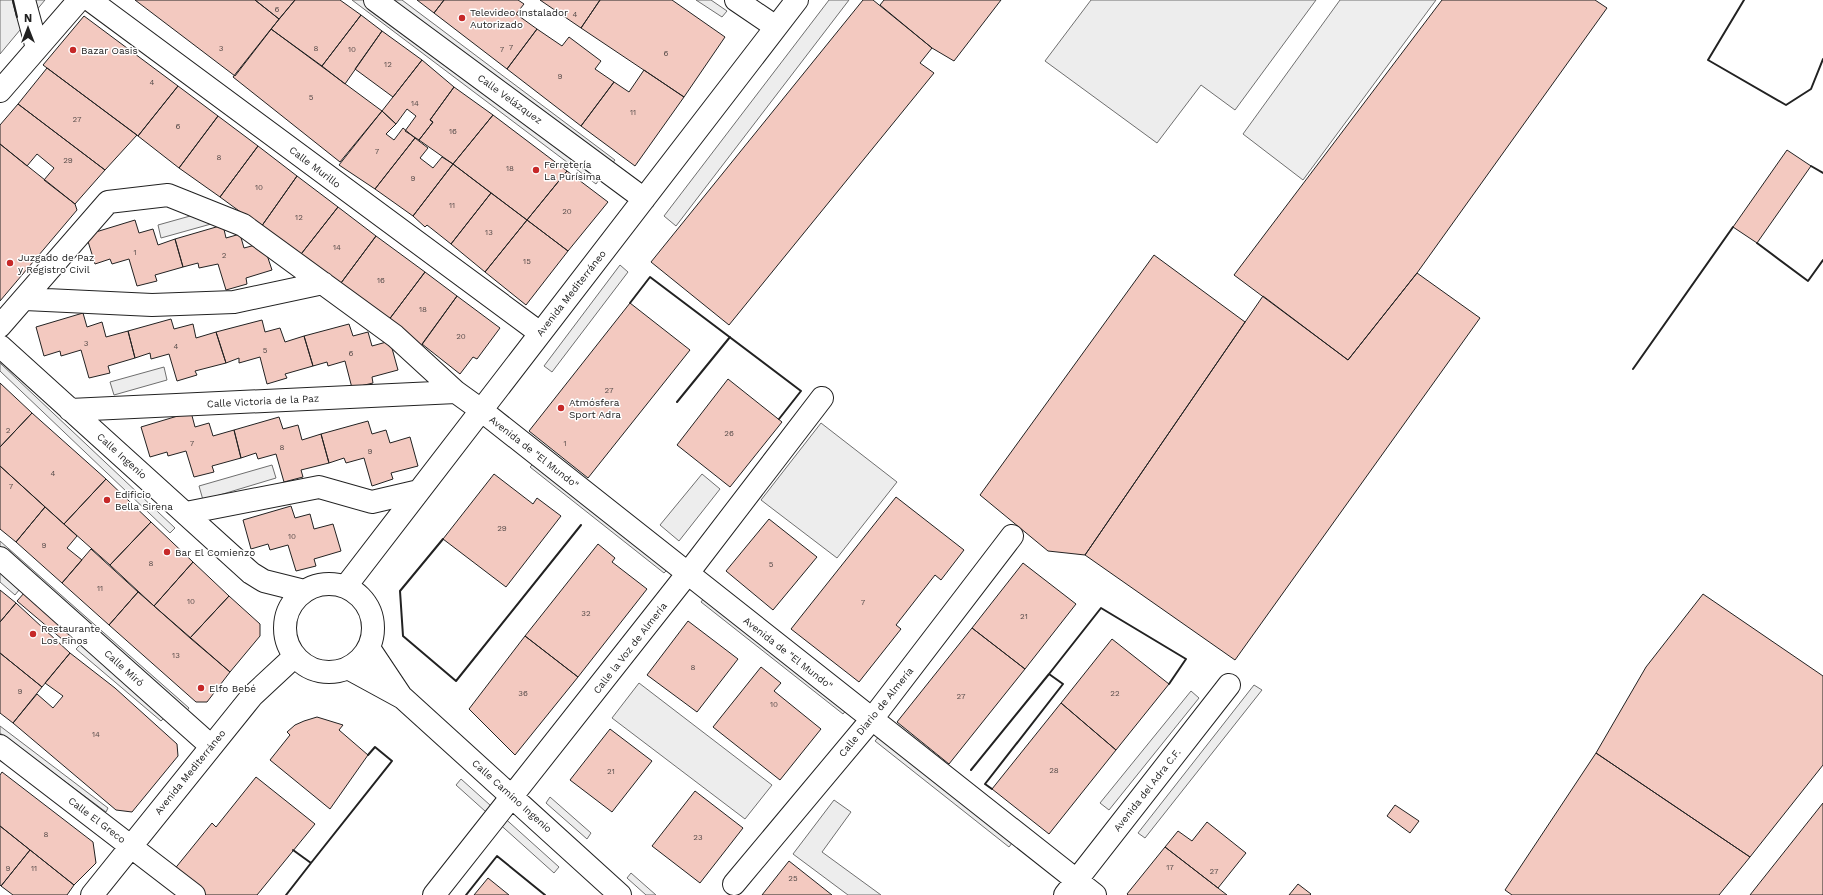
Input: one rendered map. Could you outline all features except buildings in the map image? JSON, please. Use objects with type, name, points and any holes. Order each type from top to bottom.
[{"type":"street","points":[[24,0],[37,48]]},
{"type":"street","points":[[0,88],[79,0]]},
{"type":"street","name":"Calle Murillo","points":[[90,0],[540,334]]},
{"type":"street","name":"Calle Velázquez","points":[[375,0],[644,198]]},
{"type":"street","points":[[736,0],[776,27]]},
{"type":"street","name":"Avenida Mediterráneo","points":[[346,586],[796,0]]},
{"type":"street","points":[[0,326],[108,202],[168,195],[243,224],[395,336],[456,392],[481,410]]},
{"type":"street","points":[[25,299],[152,305],[234,302],[323,283]]},
{"type":"street","name":"Calle Ingenio","points":[[0,346],[252,573],[264,581],[304,591]]},
{"type":"street","name":"Calle Victoria de la Paz","points":[[70,410],[456,392]]},
{"type":"street","name":"Calle la Voz de Almería","points":[[434,895],[513,797],[688,573],[822,398]]},
{"type":"street","name":"Avenida de \"El Mundo\"","points":[[481,410],[872,719],[1070,887],[1096,895]]},
{"type":"street","points":[[186,513],[319,487],[372,502],[419,491]]},
{"type":"street","name":"Calle Diario de Almería","points":[[734,884],[872,719],[1012,536]]},
{"type":"street","name":"Calle Miró","points":[[0,558],[211,746]]},
{"type":"street","name":"Calle Ingenio","points":[[264,581],[287,614]]},
{"type":"street","points":[[332,583],[346,586],[359,594],[368,606],[373,619],[373,634],[369,648],[360,660],[348,668],[334,672],[319,671],[306,665],[295,656],[288,643],[284,629],[287,614],[294,600],[304,591],[317,584],[332,583]]},
{"type":"street","name":"Calle Camino Ingenio","points":[[369,648],[403,698]]},
{"type":"street","name":"Avenida Mediterráneo","points":[[92,895],[252,696],[295,656]]},
{"type":"street","name":"Calle Camino Ingenio","points":[[348,668],[403,698],[620,895]]},
{"type":"street","name":"Avenida del Adra C.F.","points":[[1070,887],[1229,685]]},
{"type":"street","name":"Calle El Greco","points":[[0,746],[194,895]]},
{"type":"shaded area","points":[[0,0],[45,0],[0,54]]},
{"type":"shaded area","points":[[352,0],[363,0],[600,178],[596,184]]},
{"type":"shaded area","points":[[391,0],[402,0],[615,160],[611,165]]},
{"type":"shaded area","points":[[696,0],[711,0],[727,11],[722,17]]},
{"type":"shaded area","points":[[829,0],[849,0],[676,226],[664,216]]},
{"type":"shaded area","points":[[1091,0],[1316,0],[1235,110],[1201,85],[1157,143],[1045,61]]},
{"type":"shaded area","points":[[1340,0],[1436,0],[1303,180],[1243,134]]},
{"type":"shaded area","points":[[208,211],[211,224],[161,238],[158,225]]},
{"type":"shaded area","points":[[620,265],[628,272],[552,372],[544,366]]},
{"type":"shaded area","points":[[0,363],[175,528],[170,533],[0,371]]},
{"type":"shaded area","points":[[164,367],[167,380],[114,395],[110,382]]},
{"type":"shaded area","points":[[821,423],[897,482],[837,558],[761,500]]},
{"type":"shaded area","points":[[536,461],[670,567],[664,573],[530,467]]},
{"type":"shaded area","points":[[272,465],[276,478],[203,500],[199,486]]},
{"type":"shaded area","points":[[702,474],[720,489],[679,541],[660,525]]},
{"type":"shaded area","points":[[0,541],[189,708],[186,712],[0,548]]},
{"type":"shaded area","points":[[0,573],[19,590],[15,595],[0,582]]},
{"type":"shaded area","points":[[707,594],[849,707],[843,714],[701,602]]},
{"type":"shaded area","points":[[81,644],[166,716],[161,721],[76,649]]},
{"type":"shaded area","points":[[639,683],[772,785],[745,819],[612,718]]},
{"type":"shaded area","points":[[1254,685],[1262,690],[1145,838],[1138,833]]},
{"type":"shaded area","points":[[1191,691],[1199,698],[1109,810],[1100,803]]},
{"type":"shaded area","points":[[0,726],[108,808],[106,812],[0,733]]},
{"type":"shaded area","points":[[881,734],[1015,839],[1009,847],[875,741]]},
{"type":"shaded area","points":[[461,779],[559,867],[554,873],[456,785]]},
{"type":"shaded area","points":[[550,797],[591,833],[587,839],[546,803]]},
{"type":"shaded area","points":[[834,800],[851,812],[822,852],[881,895],[848,895],[793,854]]},
{"type":"shaded area","points":[[631,873],[656,895],[646,895],[627,878]]},
{"type":"wall","points":[[13,0],[17,17]]},
{"type":"wall","points":[[1744,0],[1708,60],[1786,105],[1811,89],[1823,59]]},
{"type":"wall","points":[[1811,166],[1823,173]]},
{"type":"wall","points":[[1633,369],[1733,227]]},
{"type":"wall","points":[[1757,243],[1808,281],[1823,260]]},
{"type":"wall","points":[[630,303],[650,277],[801,391],[779,419]]},
{"type":"wall","points":[[677,402],[730,337]]},
{"type":"wall","points":[[443,539],[400,591],[403,636],[456,681],[581,525]]},
{"type":"wall","points":[[1049,674],[1101,608],[1186,659],[1169,684]]},
{"type":"wall","points":[[971,770],[1049,674],[1063,684],[985,784],[992,789]]},
{"type":"wall","points":[[311,863],[392,761],[375,747],[368,755]]},
{"type":"wall","points":[[286,895],[311,863],[293,850]]},
{"type":"wall","points":[[466,895],[497,856],[545,895]]},
{"type":"place","name":"Televideo Instalador Autorizado","points":[[462,18]]},
{"type":"place","name":"Bazar Oasis","points":[[73,50]]},
{"type":"place","name":"Ferretería La Purísima","points":[[536,170]]},
{"type":"place","name":"Juzgado de Paz y Registro Civil","points":[[10,263]]},
{"type":"place","name":"Atmósfera Sport Adra","points":[[561,408]]},
{"type":"place","name":"Edificio Bella Sirena","points":[[107,500]]},
{"type":"place","name":"Bar El Comienzo","points":[[167,552]]},
{"type":"place","name":"Restaurante Los Finos","points":[[33,634]]},
{"type":"place","name":"Elfo Bebé","points":[[201,688]]}]
